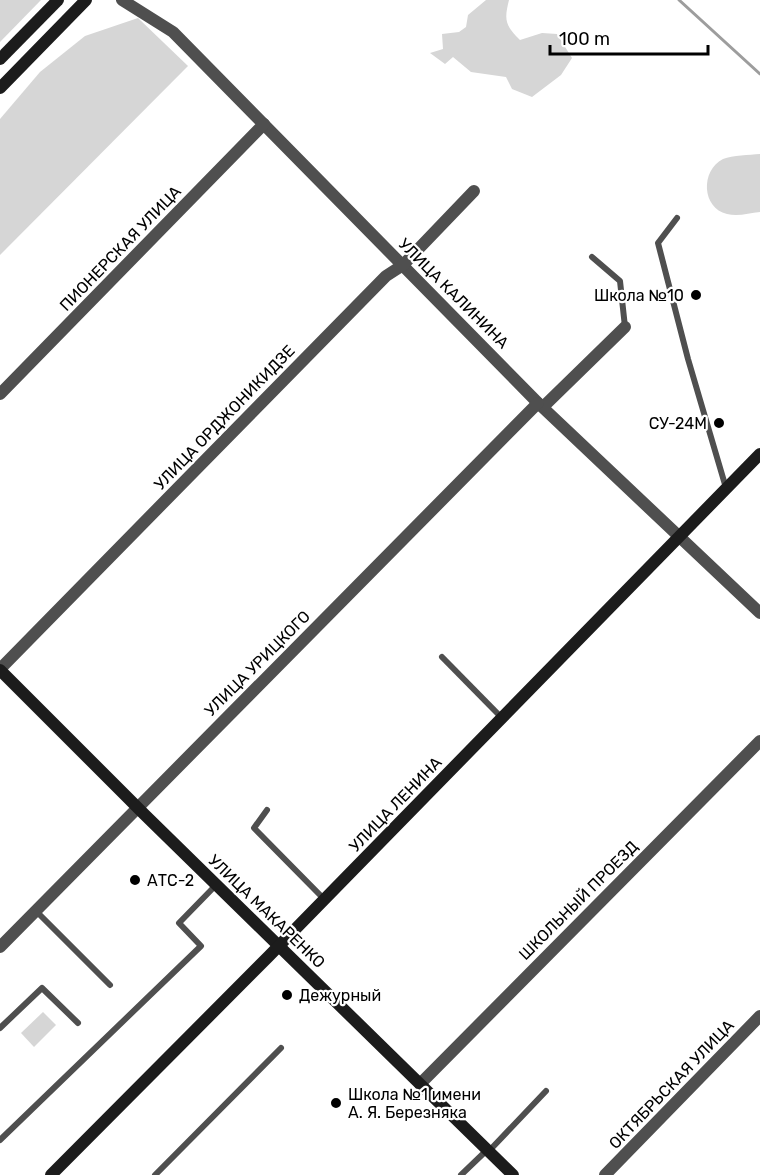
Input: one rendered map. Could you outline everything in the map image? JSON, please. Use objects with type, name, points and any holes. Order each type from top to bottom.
[{"type":"street","points":[[0,59],[58,0]]},
{"type":"street","points":[[0,88],[86,0]]},
{"type":"street","name":"УЛИЦА КАЛИНИНА","points":[[122,0],[173,32],[541,405],[760,613]]},
{"type":"street","name":"ПИОНЕРСКАЯ УЛИЦА","points":[[0,394],[264,124]]},
{"type":"street","name":"УЛИЦА ОРДЖОНИКИДЗЕ","points":[[0,670],[378,284],[403,265],[474,191]]},
{"type":"street","name":"УЛИЦА УРИЦКОГО","points":[[0,947],[137,807],[541,405],[625,327]]},
{"type":"street","name":"УЛИЦА ЛЕНИНА","points":[[51,1175],[279,946],[760,454]]},
{"type":"street","name":"УЛИЦА МАКАРЕНКО","points":[[0,670],[513,1175]]},
{"type":"street","name":"ШКОЛЬНЫЙ ПРОЕЗД","points":[[420,1084],[760,741]]},
{"type":"street","name":"ОКТЯБРЬСКАЯ УЛИЦА","points":[[605,1175],[760,1016]]},
{"type":"lane","points":[[677,218],[657,243],[726,488]]},
{"type":"lane","points":[[592,257],[620,281],[625,327]]},
{"type":"lane","points":[[442,657],[502,718]]},
{"type":"lane","points":[[267,810],[254,828],[324,900]]},
{"type":"lane","points":[[0,1140],[201,946],[179,923],[216,884]]},
{"type":"lane","points":[[36,911],[110,985]]},
{"type":"lane","points":[[0,1028],[42,988],[78,1023]]},
{"type":"lane","points":[[155,1175],[281,1048]]},
{"type":"lane","points":[[461,1175],[488,1151],[546,1091]]},
{"type":"shaded area","points":[[0,0],[41,0],[0,42]]},
{"type":"shaded area","points":[[486,0],[509,0],[506,13],[507,22],[520,40],[542,33],[557,34],[572,58],[561,75],[532,97],[512,89],[506,77],[471,72],[453,57],[445,64],[430,53],[443,49],[442,34],[459,32],[466,27],[468,15]]},
{"type":"shaded area","points":[[138,18],[188,66],[0,255],[0,119],[40,72],[85,36]]},
{"type":"shaded area","points":[[760,154],[760,212],[735,215],[719,210],[713,205],[707,189],[710,172],[723,159]]},
{"type":"shaded area","points":[[43,1012],[56,1025],[34,1047],[21,1033]]},
{"type":"waterway","points":[[679,0],[760,74]]},
{"type":"place","name":"Школа №10","points":[[696,295]]},
{"type":"place","name":"СУ-24М","points":[[719,423]]},
{"type":"place","name":"АТС-2","points":[[135,880]]},
{"type":"place","name":"Дежурный","points":[[287,995]]},
{"type":"place","name":"Школа №1 имени А. Я. Березняка","points":[[336,1103]]}]
